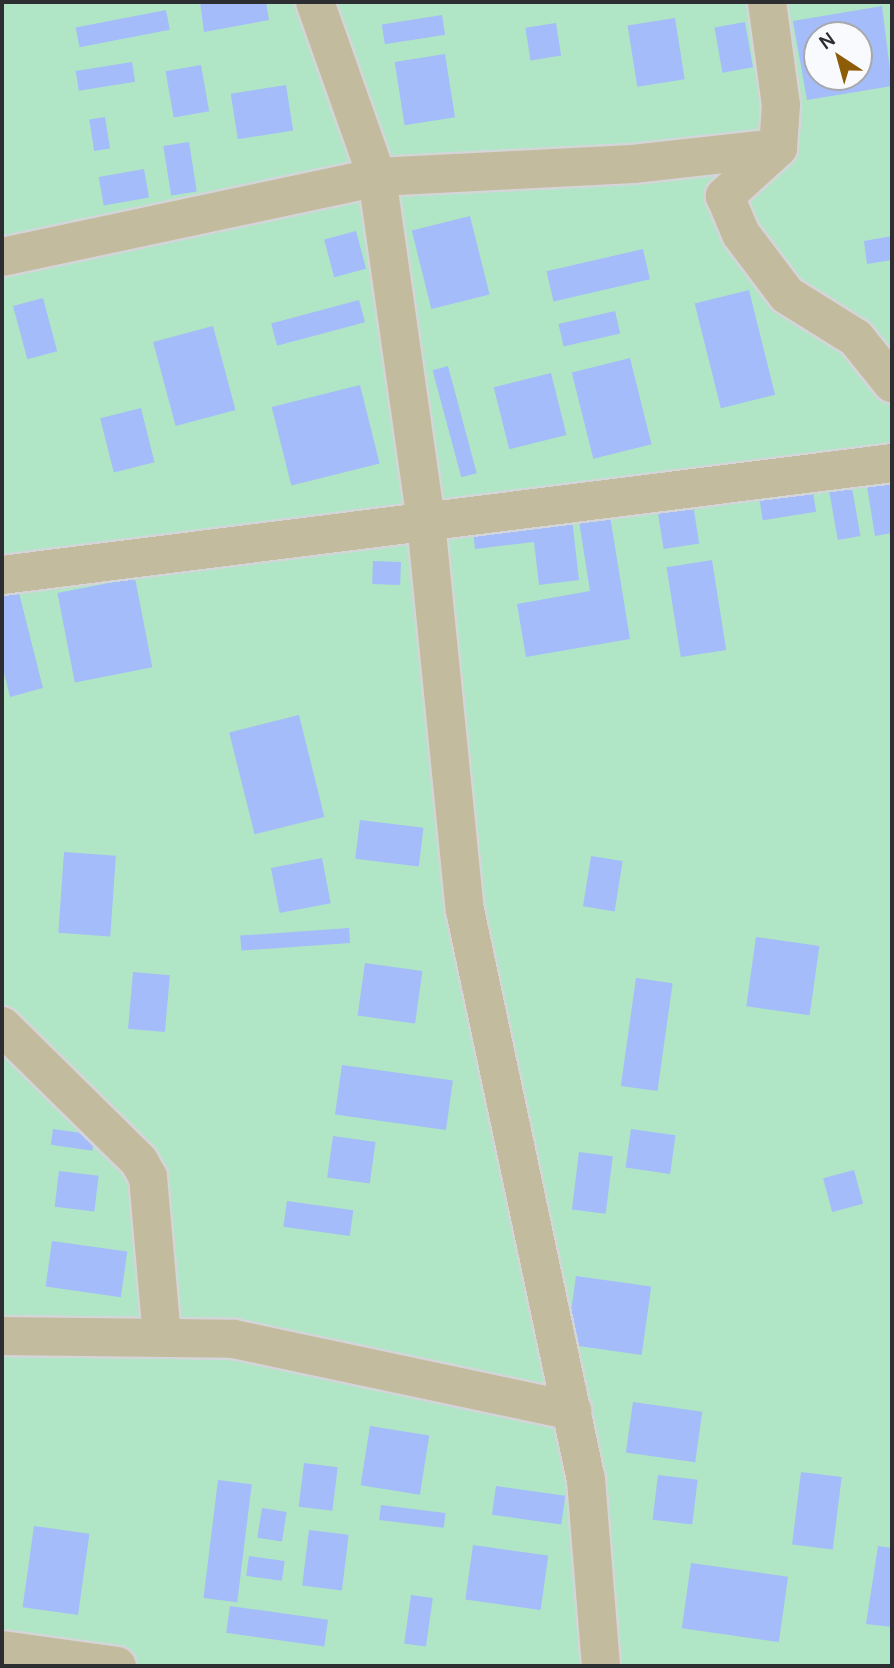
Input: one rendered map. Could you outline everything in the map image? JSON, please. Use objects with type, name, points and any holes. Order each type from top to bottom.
[{"type":"street","points":[[315,2],[377,177],[426,522],[465,910],[586,1480],[601,1666]]},
{"type":"street","points":[[767,2],[781,105],[778,148],[725,196],[741,234],[787,295],[856,338],[892,383]]},
{"type":"street","points":[[2,257],[377,177],[633,164],[778,148]]},
{"type":"street","points":[[2,575],[892,463]]},
{"type":"street","points":[[2,1026],[139,1161],[148,1177],[162,1336]]},
{"type":"street","points":[[2,1336],[234,1339],[572,1411]]},
{"type":"street","points":[[2,1650],[117,1666]]},
{"type":"green space","points":[[2,2],[892,2],[892,1666],[2,1666]]},
{"type":"building","points":[[200,2],[266,2],[269,20],[204,32]]},
{"type":"building","points":[[882,6],[892,86],[873,89],[873,21],[803,21],[803,77],[793,21]]},
{"type":"building","points":[[166,10],[170,30],[80,47],[76,28]]},
{"type":"building","points":[[442,15],[445,35],[385,44],[382,25]]},
{"type":"building","points":[[675,18],[685,79],[637,87],[628,26]]},
{"type":"building","points":[[745,22],[753,67],[722,73],[714,27]]},
{"type":"building","points":[[556,23],[561,56],[531,60],[525,28]]},
{"type":"building","points":[[445,54],[455,117],[405,125],[395,62]]},
{"type":"building","points":[[132,62],[135,82],[79,91],[76,71]]},
{"type":"building","points":[[201,65],[209,111],[174,118],[166,71]]},
{"type":"building","points":[[286,85],[293,130],[238,139],[231,94]]},
{"type":"building","points":[[805,91],[862,91],[807,100]]},
{"type":"building","points":[[105,117],[110,149],[94,151],[89,120]]},
{"type":"building","points":[[189,142],[197,191],[171,195],[163,146]]},
{"type":"building","points":[[144,169],[149,198],[104,206],[99,177]]},
{"type":"building","points":[[470,216],[490,295],[431,309],[412,231]]},
{"type":"building","points":[[356,231],[366,269],[334,277],[324,240]]},
{"type":"building","points":[[892,236],[892,260],[867,264],[864,241]]},
{"type":"building","points":[[643,249],[650,279],[554,301],[547,271]]},
{"type":"building","points":[[749,290],[775,395],[721,408],[695,304]]},
{"type":"building","points":[[43,298],[57,351],[27,359],[13,306]]},
{"type":"building","points":[[359,300],[365,322],[277,346],[271,324]]},
{"type":"building","points":[[615,311],[620,333],[564,346],[558,324]]},
{"type":"building","points":[[213,326],[236,410],[176,426],[153,342]]},
{"type":"building","points":[[630,358],[652,444],[593,459],[572,373]]},
{"type":"building","points":[[448,366],[477,473],[461,477],[433,370]]},
{"type":"building","points":[[551,373],[566,435],[509,449],[494,387]]},
{"type":"building","points":[[360,385],[380,464],[291,486],[272,407]]},
{"type":"building","points":[[141,408],[155,462],[114,472],[100,418]]},
{"type":"building","points":[[849,471],[860,536],[838,540],[826,475]]},
{"type":"building","points":[[892,476],[892,533],[875,536],[866,480]]},
{"type":"building","points":[[812,486],[816,512],[763,520],[759,494]]},
{"type":"building","points":[[692,498],[699,543],[664,549],[656,504]]},
{"type":"building","points":[[571,510],[579,580],[539,585],[534,542],[475,549],[472,522]]},
{"type":"building","points":[[609,510],[630,639],[526,657],[517,604],[590,591],[578,515]]},
{"type":"building","points":[[712,560],[726,650],[681,657],[667,567]]},
{"type":"building","points":[[373,561],[401,562],[400,585],[372,584]]},
{"type":"building","points":[[135,578],[152,667],[75,682],[57,593]]},
{"type":"building","points":[[18,589],[43,688],[10,697],[2,665],[2,593]]},
{"type":"building","points":[[299,715],[324,817],[255,834],[229,732]]},
{"type":"building","points":[[360,820],[424,828],[419,867],[355,859]]},
{"type":"building","points":[[64,852],[116,856],[110,936],[58,933]]},
{"type":"building","points":[[591,856],[623,861],[615,911],[583,906]]},
{"type":"building","points":[[322,858],[331,903],[280,913],[271,868]]},
{"type":"building","points":[[349,928],[350,943],[241,951],[240,936]]},
{"type":"building","points":[[756,937],[819,946],[810,1015],[746,1006]]},
{"type":"building","points":[[365,963],[422,971],[415,1024],[358,1015]]},
{"type":"building","points":[[133,972],[170,975],[165,1032],[128,1029]]},
{"type":"building","points":[[636,978],[673,983],[657,1091],[621,1086]]},
{"type":"building","points":[[342,1065],[453,1081],[446,1130],[335,1115]]},
{"type":"building","points":[[53,1129],[95,1135],[92,1151],[51,1145]]},
{"type":"building","points":[[631,1129],[676,1135],[670,1174],[626,1168]]},
{"type":"building","points":[[333,1136],[376,1142],[370,1184],[327,1178]]},
{"type":"building","points":[[579,1152],[613,1156],[606,1214],[572,1210]]},
{"type":"building","points":[[854,1170],[863,1204],[832,1212],[823,1178]]},
{"type":"building","points":[[59,1171],[99,1176],[94,1212],[55,1207]]},
{"type":"building","points":[[287,1201],[353,1210],[350,1236],[283,1227]]},
{"type":"building","points":[[52,1241],[127,1252],[121,1297],[46,1287]]},
{"type":"building","points":[[576,1276],[651,1287],[642,1355],[566,1344]]},
{"type":"building","points":[[633,1402],[702,1412],[695,1462],[626,1453]]},
{"type":"building","points":[[370,1426],[429,1435],[420,1495],[361,1485]]},
{"type":"building","points":[[304,1463],[338,1467],[332,1511],[299,1507]]},
{"type":"building","points":[[801,1472],[842,1477],[833,1549],[792,1544]]},
{"type":"building","points":[[658,1475],[698,1480],[692,1525],[653,1520]]},
{"type":"building","points":[[218,1480],[252,1484],[237,1602],[203,1598]]},
{"type":"building","points":[[496,1486],[565,1496],[561,1524],[492,1515]]},
{"type":"building","points":[[381,1505],[446,1513],[444,1528],[379,1520]]},
{"type":"building","points":[[262,1508],[287,1512],[282,1542],[257,1538]]},
{"type":"building","points":[[34,1526],[89,1534],[78,1615],[23,1607]]},
{"type":"building","points":[[309,1530],[349,1535],[342,1590],[302,1586]]},
{"type":"building","points":[[473,1545],[548,1556],[541,1610],[465,1599]]},
{"type":"building","points":[[878,1546],[892,1548],[892,1627],[866,1624]]},
{"type":"building","points":[[249,1556],[285,1561],[282,1581],[246,1576]]},
{"type":"building","points":[[691,1563],[788,1577],[779,1642],[682,1628]]},
{"type":"building","points":[[411,1595],[433,1598],[426,1647],[404,1644]]},
{"type":"building","points":[[230,1606],[328,1620],[324,1647],[226,1633]]}]
